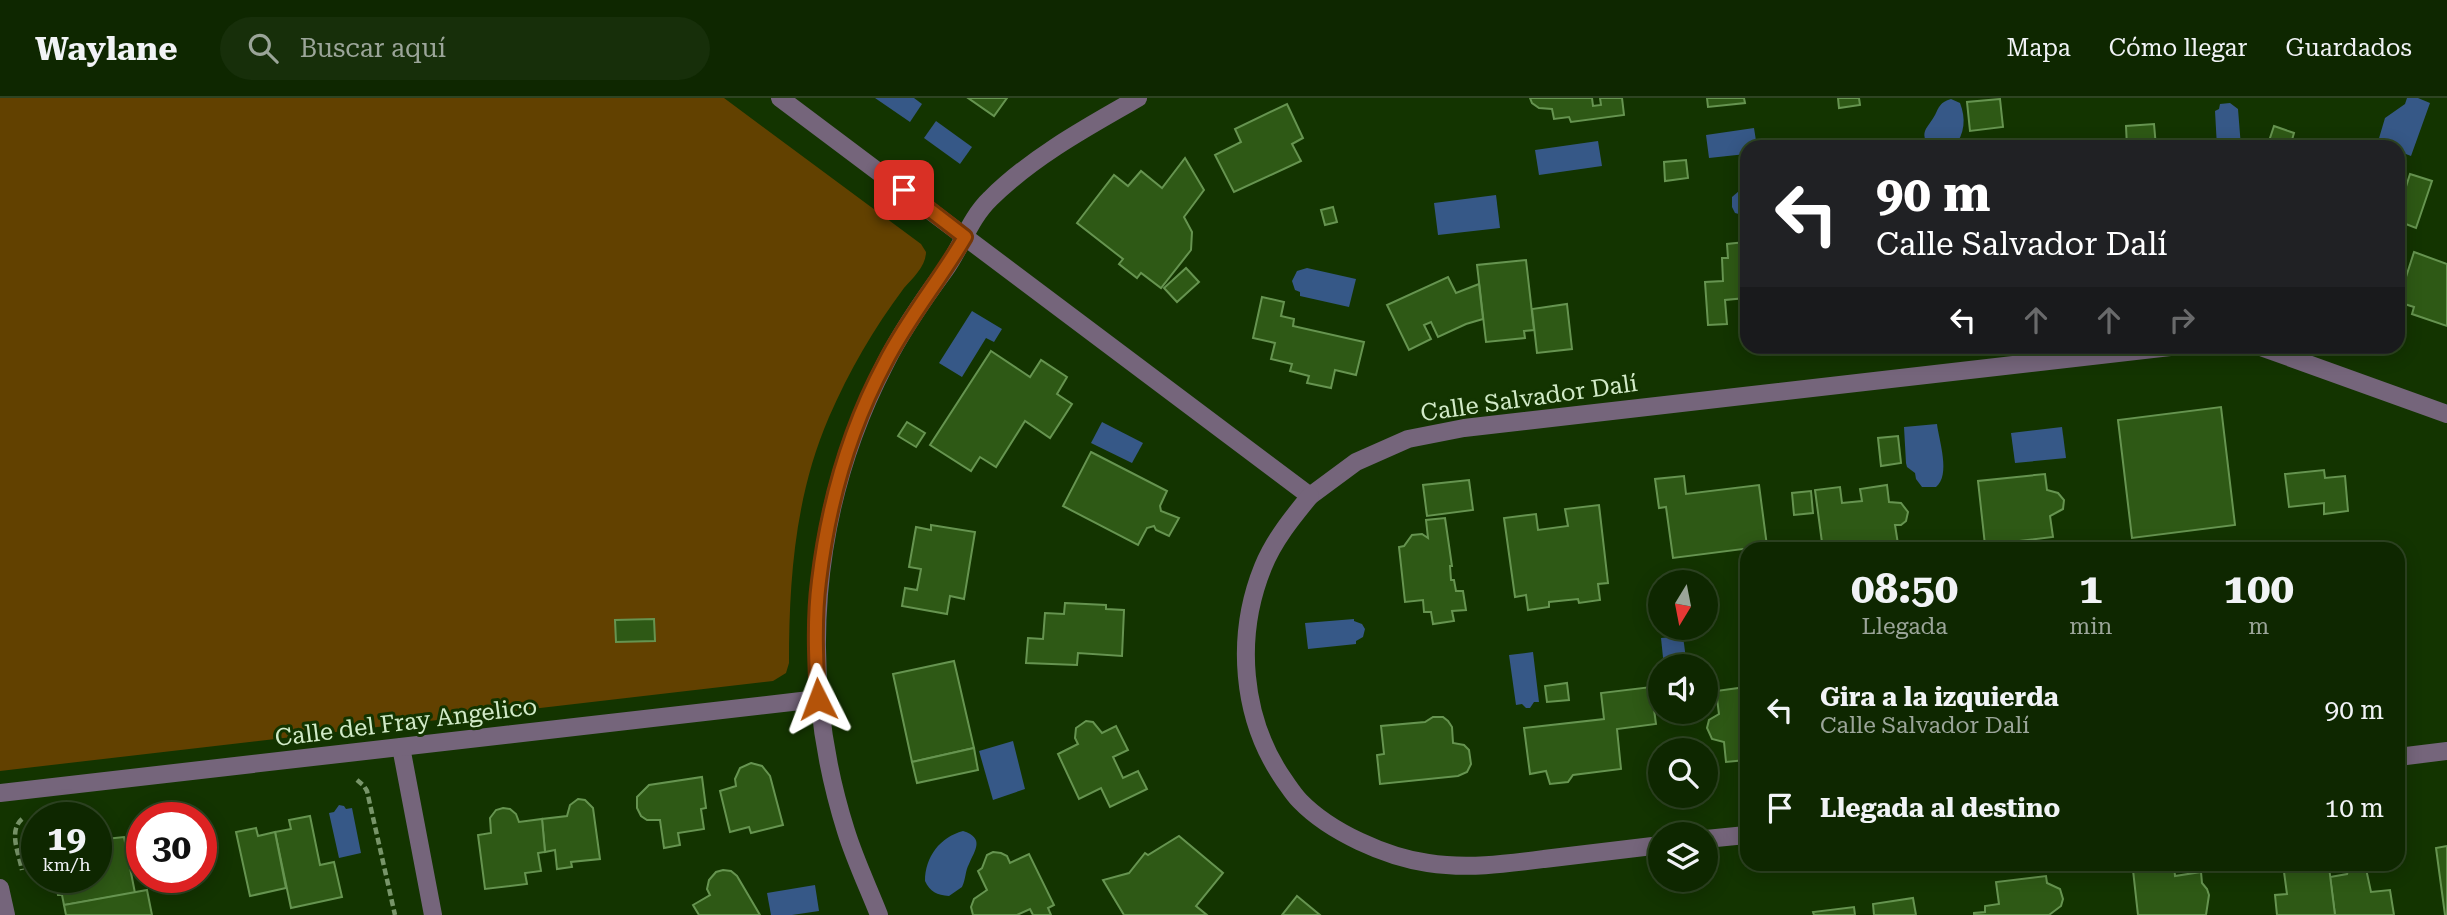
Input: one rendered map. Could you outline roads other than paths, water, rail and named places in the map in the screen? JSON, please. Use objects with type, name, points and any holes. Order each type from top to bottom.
[{"type":"street","points":[[780,98],[1310,496]]},
{"type":"street","points":[[879,915],[846,832],[832,777],[818,699],[815,641],[818,583],[827,526],[841,470],[860,415],[885,363],[914,313],[948,266],[979,211],[1000,189],[1046,153],[1138,98]]},
{"type":"street","name":"Calle Salvador Dalí","points":[[1648,847],[1474,867],[1426,863],[1380,851],[1338,830],[1300,801],[1275,767],[1258,729],[1248,688],[1245,646],[1250,605],[1263,565],[1283,528],[1310,496],[1366,457],[1408,439],[1464,428],[2109,354]]},
{"type":"street","points":[[2280,354],[2447,414]]},
{"type":"street","name":"Calle del Fray Angelico","points":[[0,793],[818,699]]},
{"type":"street","points":[[401,747],[433,915]]},
{"type":"street","points":[[2405,756],[2447,751]]},
{"type":"street","points":[[1718,838],[1740,836]]},
{"type":"street","points":[[0,888],[6,915]]},
{"type":"water","points":[[875,98],[914,98],[922,104],[910,122]]},
{"type":"water","points":[[2407,98],[2418,98],[2430,103],[2411,156],[2405,154],[2405,140],[2378,140],[2385,118],[2405,104]]},
{"type":"water","points":[[1951,99],[1960,103],[1964,120],[1960,137],[1958,140],[1926,140],[1925,130],[1944,102]]},
{"type":"water","points":[[2230,103],[2238,109],[2240,140],[2217,140],[2215,111],[2220,104]]},
{"type":"water","points":[[936,121],[972,147],[960,164],[924,138]]},
{"type":"water","points":[[1754,128],[1756,140],[1740,140],[1740,155],[1709,158],[1706,135]]},
{"type":"water","points":[[1598,141],[1602,166],[1539,175],[1535,150]]},
{"type":"water","points":[[1739,191],[1740,214],[1735,213],[1732,207],[1732,197]]},
{"type":"water","points":[[1496,195],[1500,228],[1438,235],[1434,203]]},
{"type":"water","points":[[1307,268],[1356,279],[1349,307],[1300,296],[1292,281],[1297,271]]},
{"type":"water","points":[[972,311],[1002,329],[994,342],[986,338],[962,377],[939,363]]},
{"type":"water","points":[[1102,422],[1143,443],[1132,463],[1091,443]]},
{"type":"water","points":[[1937,424],[1943,474],[1936,487],[1922,487],[1915,473],[1907,467],[1904,427]]},
{"type":"water","points":[[2062,427],[2066,458],[2015,463],[2011,433]]},
{"type":"water","points":[[1354,619],[1365,629],[1363,637],[1356,641],[1356,644],[1308,649],[1305,623]]},
{"type":"water","points":[[1661,640],[1684,640],[1685,654],[1663,654]]},
{"type":"water","points":[[1533,652],[1539,702],[1526,708],[1522,704],[1516,705],[1509,655]]},
{"type":"water","points":[[1013,741],[1025,789],[993,800],[979,751]]},
{"type":"water","points":[[339,805],[346,809],[352,808],[361,853],[339,858],[329,813],[334,812]]},
{"type":"water","points":[[963,831],[974,837],[976,849],[962,887],[949,896],[937,894],[925,881],[931,856],[947,838]]},
{"type":"water","points":[[815,885],[819,911],[771,915],[767,893]]}]
